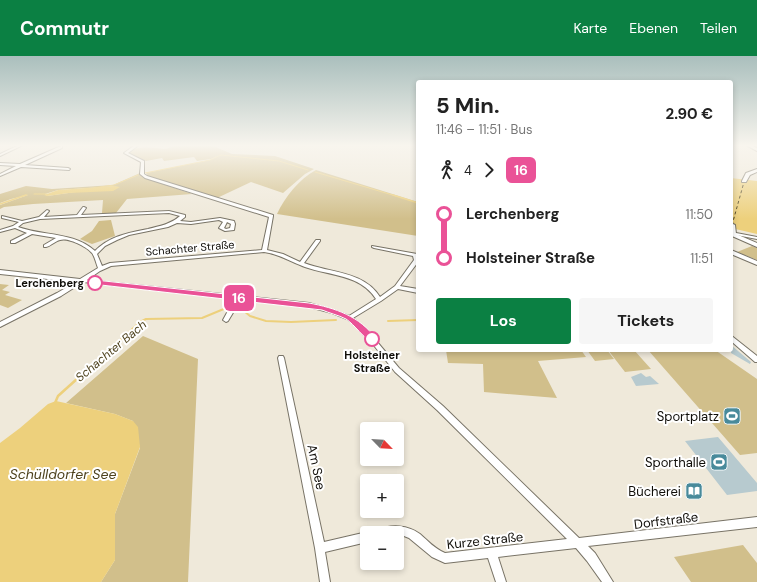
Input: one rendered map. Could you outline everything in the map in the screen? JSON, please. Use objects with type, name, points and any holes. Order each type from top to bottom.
[{"type":"main road","points":[[745,179],[748,174],[757,170]]},
{"type":"main road","points":[[733,229],[740,239],[757,245]]},
{"type":"main road","points":[[733,253],[757,263]]},
{"type":"street","points":[[0,175],[12,170]]},
{"type":"street","points":[[142,170],[142,174],[146,177],[271,216],[264,251]]},
{"type":"street","points":[[78,216],[84,208]]},
{"type":"street","points":[[40,218],[48,211]]},
{"type":"street","points":[[0,231],[15,227],[22,222],[40,218],[78,216],[169,212],[183,216],[177,222]]},
{"type":"street","points":[[4,217],[22,222]]},
{"type":"street","points":[[95,254],[101,248],[120,237],[177,222],[191,223],[220,219]]},
{"type":"street","points":[[15,227],[30,233],[74,241],[89,248],[95,254],[100,268]]},
{"type":"street","points":[[733,228],[757,238]]},
{"type":"street","points":[[13,242],[30,233]]},
{"type":"street","points":[[46,246],[60,238]]},
{"type":"street","points":[[301,264],[318,241]]},
{"type":"street","points":[[349,318],[397,287],[416,262],[416,257],[411,254],[374,247]]},
{"type":"street","name":"Schachter Straße","points":[[0,325],[82,281],[89,274],[100,268],[110,265],[264,251],[278,253],[301,264],[360,281],[373,290],[379,300]]},
{"type":"street","points":[[0,272],[240,301],[309,306],[329,310],[349,318],[366,332],[397,370],[440,408],[577,542],[591,557],[608,582]]},
{"type":"street","points":[[397,287],[416,291]]},
{"type":"street","points":[[226,320],[233,308],[240,301]]},
{"type":"street","points":[[733,340],[757,360]]},
{"type":"street","name":"Am See","points":[[281,358],[320,548],[325,582]]},
{"type":"street","name":"Dorfstraße","points":[[577,542],[757,522]]},
{"type":"street","name":"Kurze Straße","points":[[404,530],[422,540],[434,555],[445,558],[492,554],[577,542]]},
{"type":"street","points":[[320,548],[360,539]]},
{"type":"street","points":[[492,554],[501,582]]},
{"type":"shaded area","points":[[163,170],[313,170],[305,174],[283,193],[251,182],[217,198],[148,176],[146,173]]},
{"type":"shaded area","points":[[316,170],[416,201],[416,236],[277,214],[293,189]]},
{"type":"shaded area","points":[[140,173],[143,177],[192,194],[127,199],[116,213],[102,213],[103,200],[33,204],[4,207],[0,209],[0,205],[28,195],[0,203],[0,194],[26,186],[52,189],[113,185]],"holes":[[[118,186],[47,196],[45,194],[58,190]]]},
{"type":"shaded area","points":[[111,220],[115,236],[92,244],[80,239],[92,231],[99,221]]},
{"type":"shaded area","points":[[752,246],[757,248],[757,260],[737,252]]},
{"type":"shaded area","points":[[0,284],[9,285],[2,290],[10,292],[5,295],[22,300],[8,308],[0,305]]},
{"type":"shaded area","points":[[143,336],[198,359],[188,582],[101,582],[115,560],[115,514],[140,448],[133,421],[115,414],[66,403]]},
{"type":"shaded area","points":[[446,352],[582,352],[586,357],[538,361],[557,398],[484,392],[483,364],[448,363]]},
{"type":"shaded area","points":[[588,352],[609,352],[614,359],[595,361]]},
{"type":"shaded area","points":[[610,352],[636,352],[651,369],[625,372]]},
{"type":"shaded area","name":"Sportplatz","points":[[650,352],[718,352],[757,379],[757,453],[740,455]]},
{"type":"shaded area","points":[[743,545],[757,563],[757,582],[691,582],[674,557]]},
{"type":"water","points":[[733,178],[757,181],[757,234],[733,228]]},
{"type":"water","points":[[114,186],[120,187],[113,191],[44,195],[58,190]]},
{"type":"water","name":"Schülldorfer See","points":[[56,401],[115,414],[133,421],[138,427],[140,447],[115,514],[115,560],[101,582],[0,582],[0,443],[48,404]]},
{"type":"building","points":[[733,347],[751,362],[750,364],[731,353],[733,352]]},
{"type":"building","points":[[641,373],[646,377],[650,376],[659,384],[636,386],[631,377]]},
{"type":"building","name":"Sporthalle","points":[[718,437],[757,483],[757,491],[727,495],[685,441]]},
{"type":"waterway","points":[[145,173],[162,170]]},
{"type":"waterway","points":[[315,172],[396,196]]},
{"type":"waterway","points":[[93,188],[114,185],[138,175]]},
{"type":"waterway","points":[[34,194],[47,194]]},
{"type":"waterway","points":[[393,195],[416,202]]},
{"type":"waterway","points":[[0,204],[23,196]]},
{"type":"waterway","name":"Schachter Bach","points":[[116,344],[140,322],[146,319],[202,318],[231,306],[238,306],[250,316],[266,321],[291,322],[336,320]]},
{"type":"waterway","name":"Schachter Bach","points":[[388,321],[416,320]]},
{"type":"waterway","name":"Schachter Bach","points":[[55,403],[58,396],[117,343]]},
{"type":"ferry route","points":[[733,221],[744,182]]},
{"type":"bus line","name":"16","points":[[95,283],[324,308],[349,318],[372,339]]},
{"type":"place","name":"Lerchenberg","points":[[95,283]]},
{"type":"place","name":"Holsteiner Straße","points":[[372,339]]},
{"type":"place","name":"Sportplatz","points":[[732,416]]},
{"type":"place","name":"Sporthalle","points":[[719,462]]},
{"type":"place","name":"Bücherei","points":[[694,491]]}]
